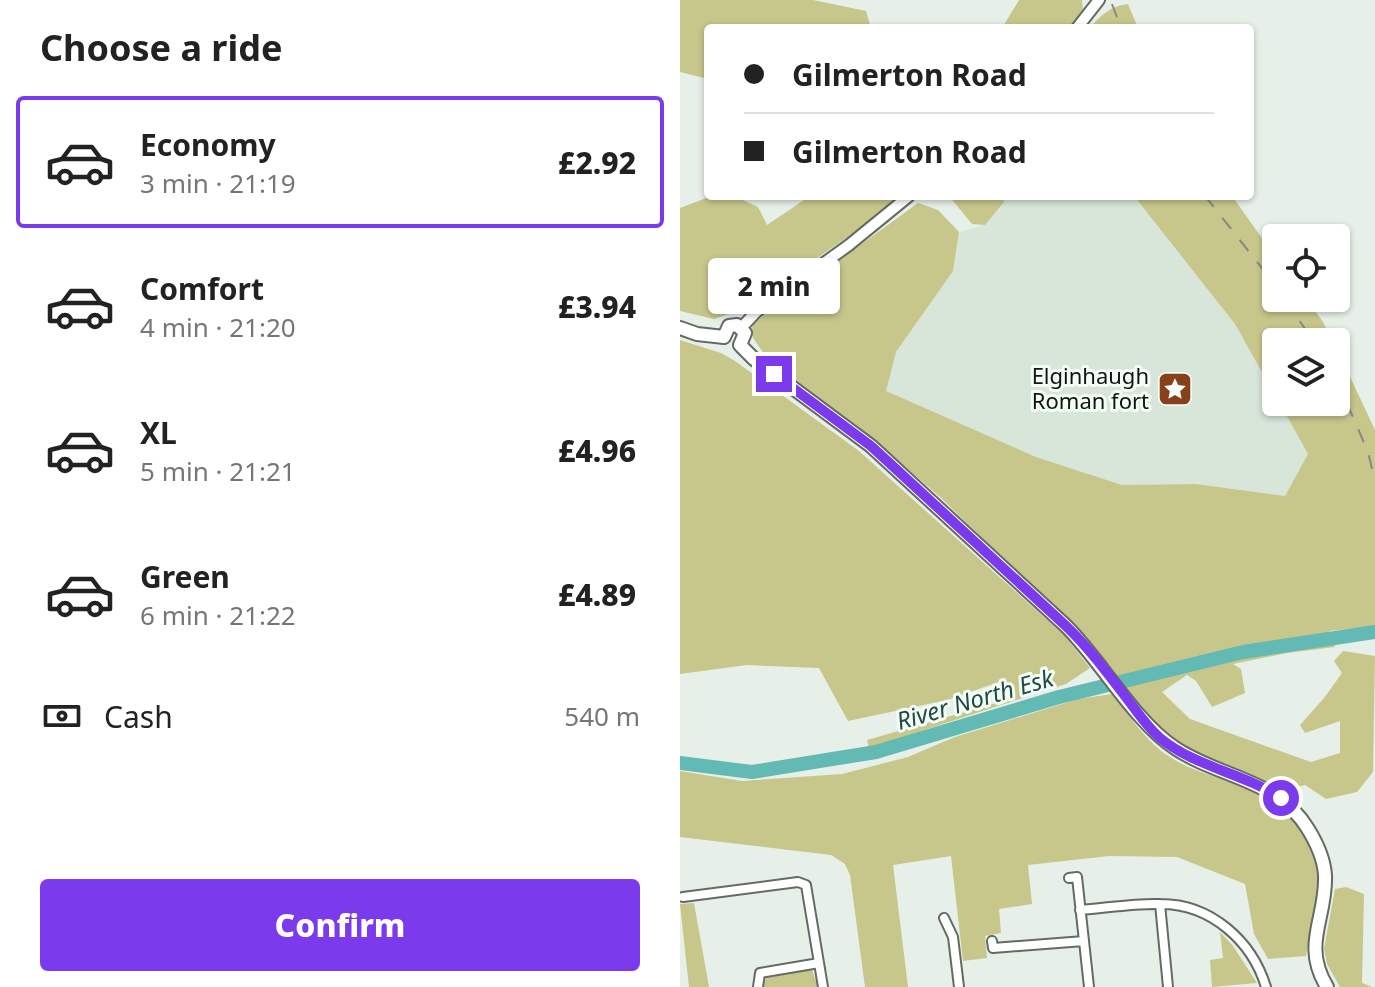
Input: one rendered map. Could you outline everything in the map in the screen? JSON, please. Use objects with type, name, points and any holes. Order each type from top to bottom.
[{"type":"main road","points":[[729,326],[742,327],[745,333],[745,340],[740,345],[729,345],[724,337],[729,326]]},
{"type":"main road","points":[[680,328],[697,334],[724,337]]},
{"type":"main road","points":[[740,345],[754,359],[880,454],[1066,626],[1092,653],[1146,724],[1177,750],[1271,791],[1292,808],[1319,849],[1325,873],[1314,950],[1327,987]]},
{"type":"street","points":[[1086,17],[1091,0]]},
{"type":"street","points":[[1080,24],[1099,0]]},
{"type":"street","points":[[742,327],[756,312],[849,245],[904,200]]},
{"type":"street","points":[[1069,878],[1077,877],[1089,987]]},
{"type":"street","points":[[683,897],[798,882],[806,885],[823,987]]},
{"type":"street","points":[[695,884],[697,895]]},
{"type":"street","points":[[1080,910],[1160,904],[1200,912],[1224,925],[1254,959],[1266,987]]},
{"type":"street","points":[[1160,904],[1168,987]]},
{"type":"street","points":[[944,918],[953,937],[959,987]]},
{"type":"street","points":[[992,941],[993,948],[1084,941]]},
{"type":"street","points":[[758,987],[760,973],[819,963]]},
{"type":"shaded area","points":[[680,0],[813,0],[866,11],[870,24],[704,24],[704,78],[680,72]]},
{"type":"shaded area","points":[[1019,0],[1082,0],[1083,11],[1072,24],[1004,24]]},
{"type":"shaded area","points":[[1128,4],[1136,24],[1094,24],[1106,12]]},
{"type":"shaded area","points":[[704,199],[743,200],[758,207],[767,225],[804,200],[897,200],[881,214],[743,309],[714,319],[680,311],[680,208]]},
{"type":"shaded area","points":[[952,200],[1004,200],[985,225],[972,224]]},
{"type":"shaded area","points":[[1004,200],[1137,200],[1235,324],[1262,372],[1262,416],[1287,416],[1308,454],[1285,496],[1196,484],[1122,485],[1036,457],[885,391],[896,352],[953,271],[959,232],[985,225]]},
{"type":"shaded area","points":[[1137,200],[1235,200],[1262,238],[1262,312],[1316,312],[1326,328],[1262,328],[1262,372],[1235,324]]},
{"type":"shaded area","points":[[918,203],[938,210],[959,232],[953,271],[896,352],[886,391],[1036,457],[1122,485],[1196,484],[1285,496],[1308,454],[1287,416],[1350,416],[1350,377],[1375,430],[1375,626],[1329,631],[1335,647],[1233,664],[1241,669],[1245,693],[1212,707],[1196,681],[1187,675],[1162,692],[1190,719],[1311,762],[1340,753],[1340,721],[1305,733],[1300,725],[1342,673],[1334,661],[1343,651],[1375,656],[1373,772],[1357,792],[1326,799],[1305,785],[1284,790],[1195,754],[1162,733],[1095,648],[939,496],[852,422],[767,358],[753,338],[752,324]]},
{"type":"shaded area","points":[[680,340],[721,353],[735,361],[859,451],[1065,636],[1090,668],[1066,684],[869,748],[867,740],[1003,701],[1005,680],[947,700],[848,721],[819,668],[747,665],[680,674]]},
{"type":"shaded area","points":[[1112,694],[1161,751],[1186,766],[1252,792],[1280,809],[1303,832],[1317,860],[1319,877],[1317,907],[1306,956],[1268,959],[1254,934],[1245,884],[1177,857],[1109,856],[1028,865],[1032,904],[999,909],[1001,933],[985,936],[987,958],[963,961],[951,856],[893,865],[908,987],[865,987],[850,875],[845,864],[831,855],[680,837],[680,771],[742,781],[842,774],[908,757],[955,737],[1078,699]]},
{"type":"shaded area","points":[[1346,887],[1364,894],[1362,983],[1372,987],[1340,987],[1327,964],[1324,949],[1335,889]]},
{"type":"shaded area","points":[[694,903],[709,987],[689,987],[680,904]]},
{"type":"shaded area","points":[[1220,932],[1257,983],[1212,987],[1210,960],[1223,958]]},
{"type":"shaded area","points":[[812,970],[818,987],[763,987],[766,977]]},
{"type":"waterway","name":"River North Esk","points":[[680,763],[752,772],[876,752],[1059,697],[1243,652],[1375,632]]},
{"type":"railway","points":[[1112,4],[1120,24]]},
{"type":"railway","points":[[1208,200],[1262,268]]},
{"type":"railway","points":[[1294,312],[1304,328]]},
{"type":"railway","points":[[1350,410],[1368,452],[1375,481]]},
{"type":"place","name":"Elginhaugh Roman fort","points":[[1175,389]]},
{"type":"route","points":[[774,374],[871,446],[1066,626],[1160,737],[1177,750],[1253,782],[1281,798]]}]
